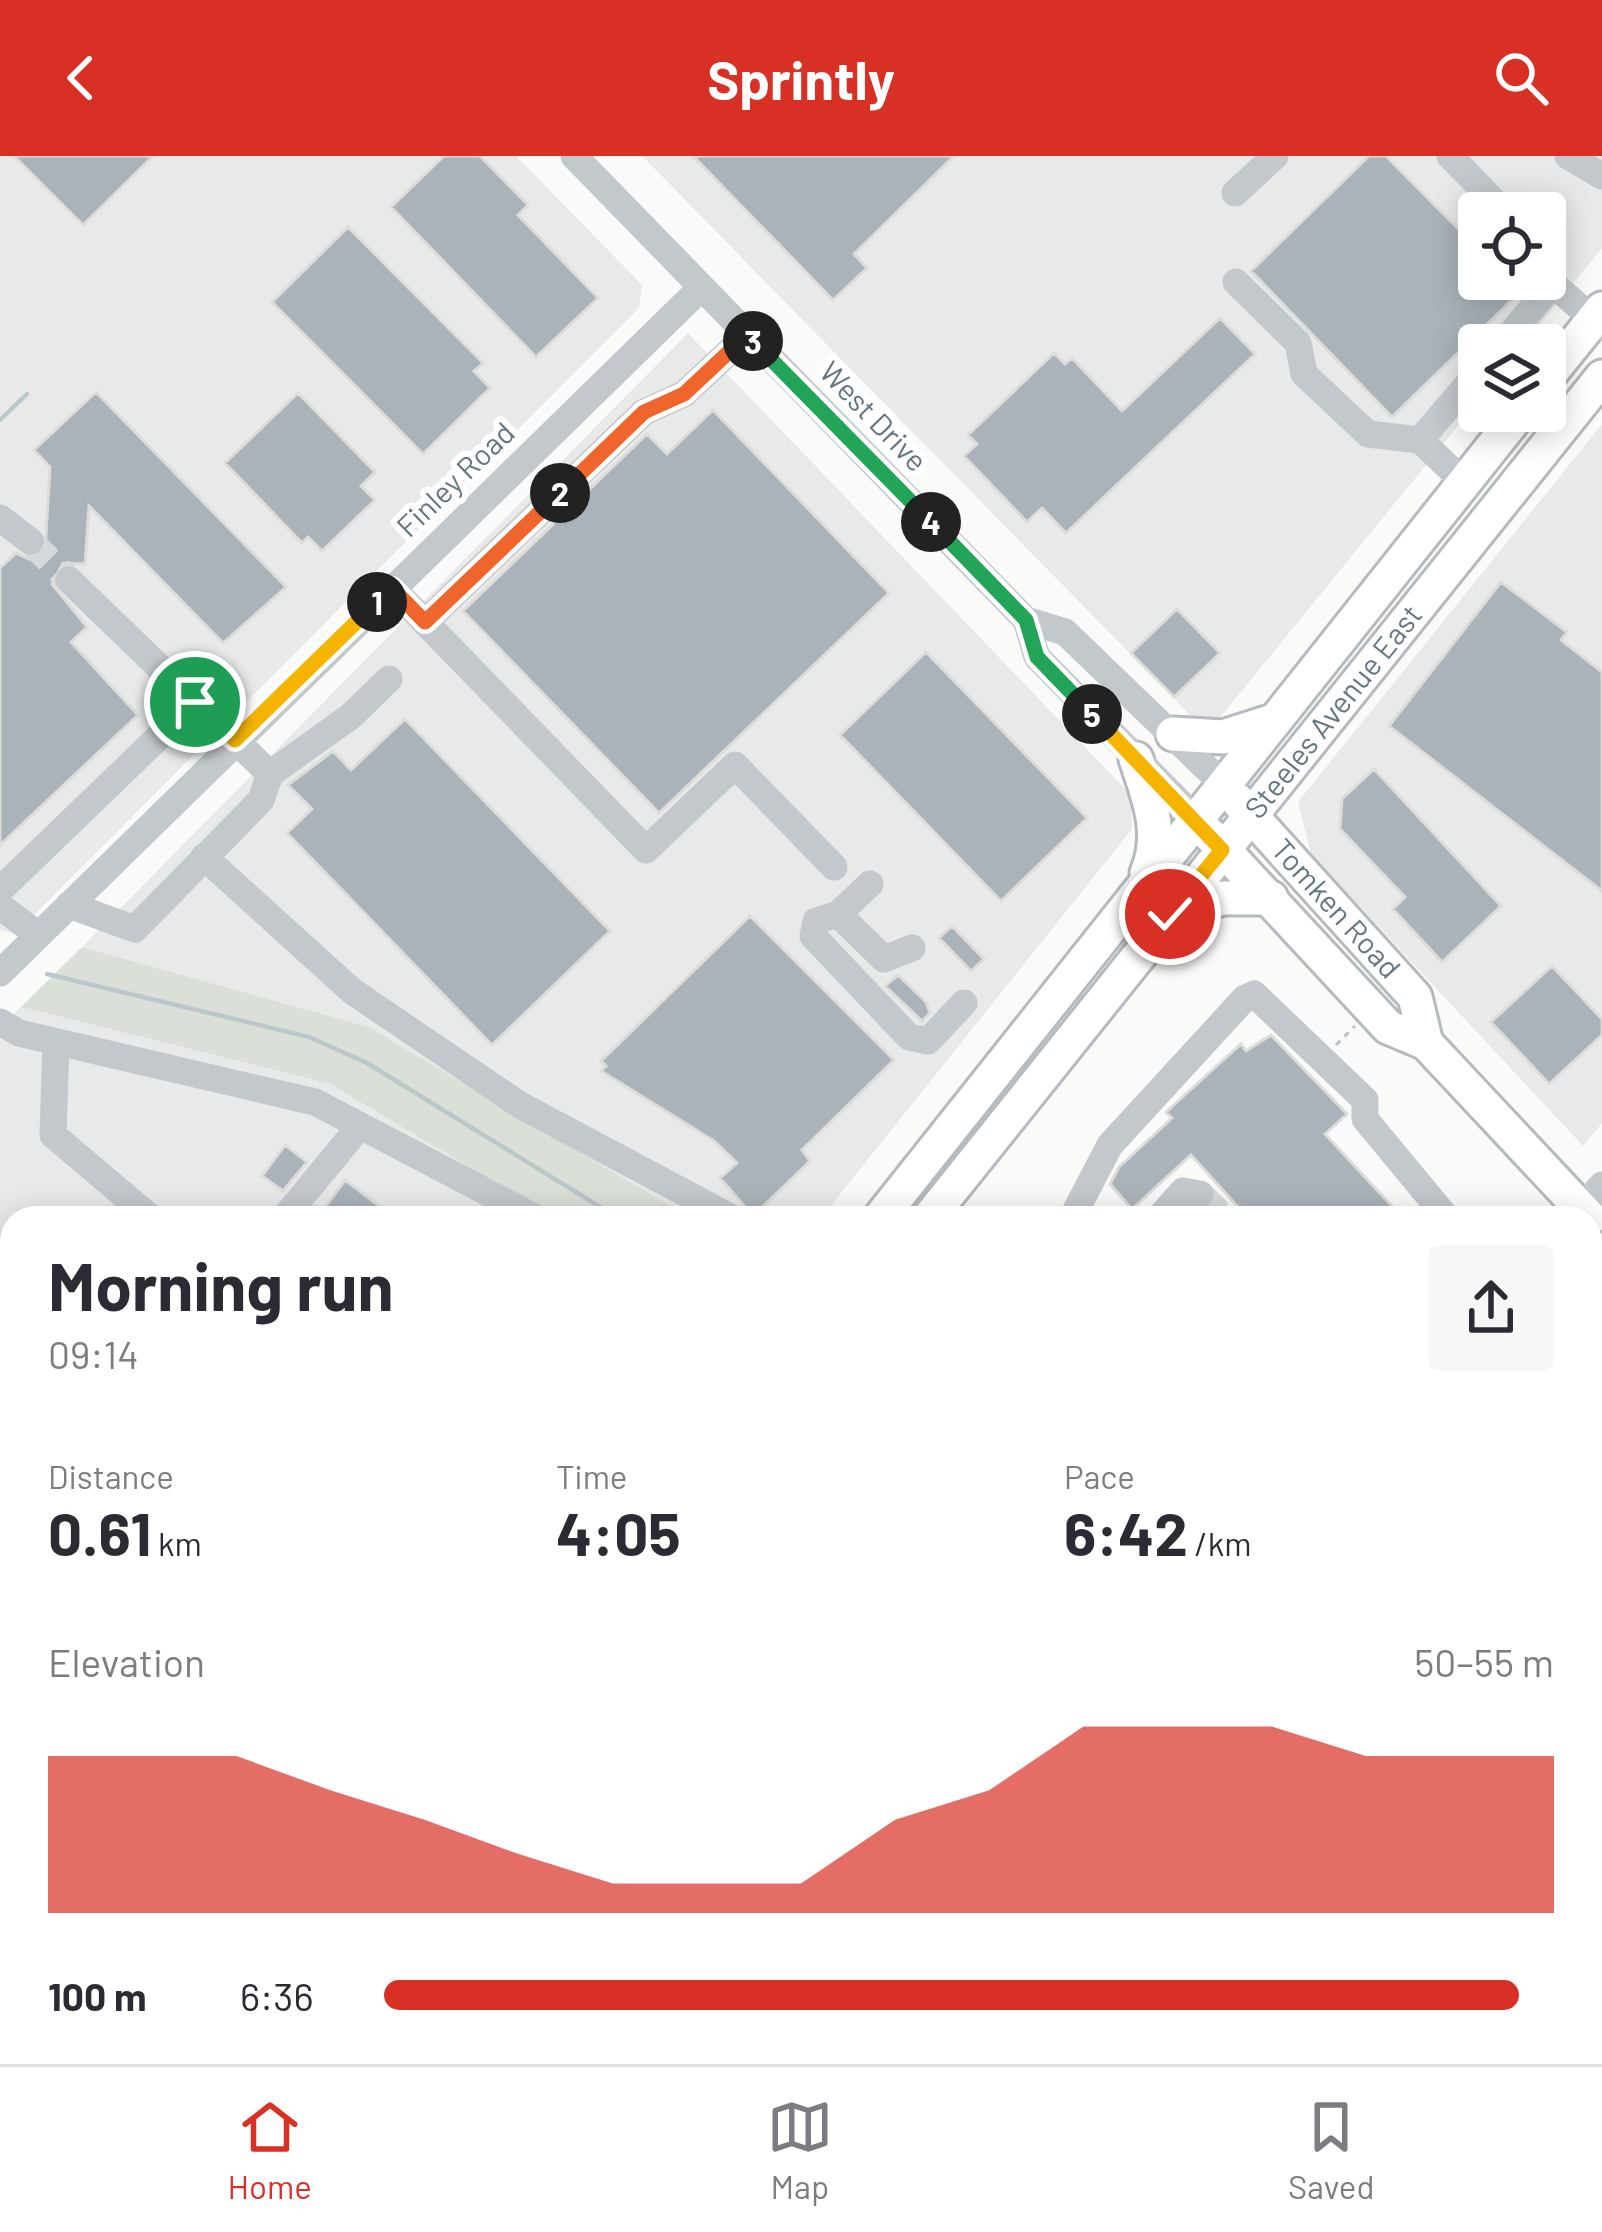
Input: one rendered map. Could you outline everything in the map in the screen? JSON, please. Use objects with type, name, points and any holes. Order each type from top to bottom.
[{"type":"main road","points":[[1566,356],[1599,319]]},
{"type":"main road","name":"Steeles Avenue East","points":[[939,1206],[1602,377]]},
{"type":"main road","name":"Steeles Avenue East","points":[[890,1206],[1503,432]]},
{"type":"main road","points":[[1173,734],[1223,737],[1273,721]]},
{"type":"main road","points":[[1136,759],[1155,818],[1156,852],[1140,890]]},
{"type":"main road","name":"Tomken Road","points":[[1224,785],[1415,997],[1426,1043]]},
{"type":"main road","name":"Tomken Road","points":[[1196,819],[1388,1027],[1426,1043],[1583,1206]]},
{"type":"main road","points":[[1170,914],[1222,898],[1271,898]]},
{"type":"street","name":"West Drive","points":[[574,156],[1026,620],[1037,657],[1196,819]]},
{"type":"street","points":[[1235,193],[1275,156]]},
{"type":"street","points":[[1450,156],[1484,192]]},
{"type":"street","points":[[1568,156],[1602,176]]},
{"type":"street","points":[[1236,282],[1298,343],[1304,374],[1368,434],[1420,440],[1464,482]]},
{"type":"street","name":"Finley Road","points":[[0,973],[701,288]]},
{"type":"street","points":[[1566,294],[1599,319]]},
{"type":"street","points":[[425,622],[644,412],[684,394],[747,335]]},
{"type":"street","points":[[1420,440],[1458,396]]},
{"type":"street","points":[[0,518],[30,541]]},
{"type":"street","points":[[69,580],[270,774]]},
{"type":"street","points":[[392,588],[646,850],[735,765],[834,867]]},
{"type":"street","name":"West Drive","points":[[1026,620],[1065,632],[1224,785]]},
{"type":"street","points":[[69,905],[135,929],[261,800],[270,774],[351,716],[388,679]]},
{"type":"street","points":[[0,890],[195,702]]},
{"type":"street","points":[[205,857],[352,991],[520,1105],[709,1206]]},
{"type":"street","points":[[870,884],[838,914],[816,921],[813,936],[909,1037],[928,1041],[964,1003]]},
{"type":"street","points":[[0,906],[38,935]]},
{"type":"street","points":[[838,914],[884,959],[912,948]]},
{"type":"street","points":[[1083,1206],[1110,1145],[1245,998],[1254,994],[1365,1100],[1365,1119],[1437,1206]]},
{"type":"street","points":[[0,1022],[19,1034],[315,1102],[513,1206]]},
{"type":"street","points":[[56,1042],[53,1135],[137,1206]]},
{"type":"street","points":[[294,1206],[360,1126]]},
{"type":"street","points":[[1170,1206],[1183,1191],[1200,1194]]},
{"type":"path","points":[[1322,1059],[1372,1009]]},
{"type":"shaded area","points":[[0,156],[516,156],[642,285],[639,308],[15,934],[0,930]]},
{"type":"shaded area","points":[[642,156],[1602,156],[1602,248],[1566,292],[1566,192],[1458,192],[1458,300],[1560,300],[1540,324],[1458,324],[1458,426],[1218,720],[1197,722]]},
{"type":"shaded area","points":[[688,333],[1130,794],[1132,829],[831,1206],[671,1206],[369,1027],[82,947]]},
{"type":"shaded area","points":[[1602,424],[1602,1123],[1583,1146],[1311,854],[1298,802]]},
{"type":"shaded area","points":[[82,947],[369,1027],[671,1206],[534,1206],[330,1084],[21,1007]]},
{"type":"shaded area","points":[[21,1007],[330,1084],[534,1206],[0,1206],[0,1026]]},
{"type":"building","points":[[14,156],[153,156],[83,225]]},
{"type":"building","points":[[444,156],[480,156],[528,205],[518,215],[598,298],[536,357],[391,207]]},
{"type":"building","points":[[693,156],[954,156],[854,254],[867,268],[833,300]]},
{"type":"building","points":[[1369,156],[1386,156],[1458,229],[1458,300],[1512,300],[1487,324],[1458,324],[1458,353],[1392,417],[1251,271]]},
{"type":"building","points":[[348,227],[483,363],[474,371],[490,388],[423,454],[272,302]]},
{"type":"building","points":[[1220,318],[1255,354],[1066,533],[1042,508],[1027,522],[964,456],[977,444],[968,435],[1054,353],[1065,364],[1072,358],[1122,411]]},
{"type":"building","points":[[96,392],[286,587],[223,643],[89,506],[85,564],[63,563],[52,584],[87,627],[71,642],[138,715],[0,845],[0,568],[16,553],[29,559],[45,551],[50,467],[34,450]]},
{"type":"building","points":[[298,393],[375,472],[361,486],[375,500],[322,551],[308,537],[302,543],[225,463]]},
{"type":"building","points":[[713,410],[889,593],[659,813],[463,611],[647,434],[667,454]]},
{"type":"building","points":[[1501,582],[1567,632],[1561,640],[1602,672],[1602,891],[1389,726]]},
{"type":"building","points":[[1177,609],[1220,653],[1174,697],[1131,653]]},
{"type":"building","points":[[926,652],[1087,818],[1001,901],[840,735]]},
{"type":"building","points":[[405,719],[610,931],[492,1045],[287,833],[312,809],[288,785],[333,751],[351,770]]},
{"type":"building","points":[[1374,769],[1501,906],[1442,962],[1393,909],[1405,897],[1340,829],[1342,799]]},
{"type":"building","points":[[750,916],[894,1060],[802,1150],[810,1161],[763,1206],[744,1206],[720,1178],[737,1163],[714,1141],[601,1071],[606,1066],[601,1061]]},
{"type":"building","points":[[952,926],[984,959],[971,971],[939,938]]},
{"type":"building","points":[[1552,966],[1602,1019],[1602,1035],[1549,1084],[1491,1022]]},
{"type":"building","points":[[898,975],[926,1002],[930,1013],[922,1021],[885,986]]},
{"type":"building","points":[[1271,1035],[1347,1114],[1325,1134],[1392,1206],[1237,1206],[1191,1155],[1135,1206],[1129,1206],[1110,1184],[1119,1167],[1172,1118],[1166,1112],[1241,1044],[1246,1051]]},
{"type":"building","points":[[285,1145],[307,1162],[283,1191],[262,1176]]},
{"type":"building","points":[[345,1180],[379,1206],[326,1206]]},
{"type":"waterway","points":[[0,420],[27,394]]},
{"type":"waterway","points":[[47,974],[309,1037],[367,1063],[599,1206]]},
{"type":"tunnel","points":[[30,541],[69,580]]},
{"type":"tunnel","points":[[1200,1194],[1212,1206]]},
{"type":"route","points":[[195,702],[235,740],[392,588],[425,622],[644,412],[684,394],[747,335],[1026,620],[1037,657],[1222,850],[1170,914]]}]
